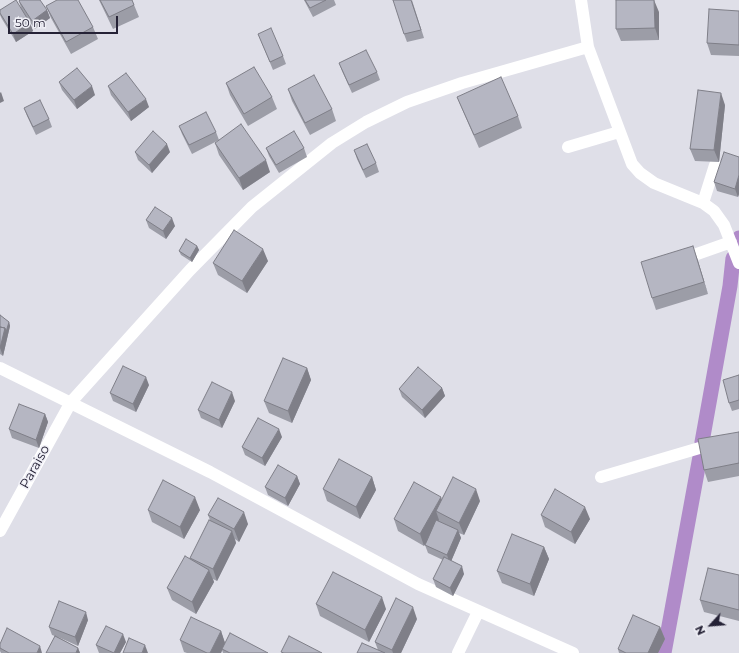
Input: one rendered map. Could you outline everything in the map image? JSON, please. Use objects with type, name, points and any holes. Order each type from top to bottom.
[{"type":"street","points":[[581,0],[588,47],[632,164],[640,173],[654,182],[704,202],[714,211],[724,225],[739,263]]},
{"type":"street","name":"Paraiso","points":[[0,531],[71,402],[190,270],[252,207],[332,143],[366,122],[407,102],[470,81],[588,47]]},
{"type":"street","points":[[568,147],[619,132]]},
{"type":"street","points":[[704,202],[715,165]]},
{"type":"street","points":[[698,254],[731,242]]},
{"type":"street","points":[[0,368],[210,472],[418,584],[573,653]]},
{"type":"street","points":[[601,477],[713,444],[739,438]]},
{"type":"street","points":[[458,653],[478,612]]},
{"type":"building","points":[[16,0],[30,23],[13,34],[0,13],[0,10]]},
{"type":"building","points":[[40,0],[47,10],[32,21],[19,1]]},
{"type":"building","points":[[57,0],[78,0],[93,27],[66,42],[46,6]]},
{"type":"building","points":[[100,0],[132,0],[134,5],[109,17]]},
{"type":"building","points":[[305,0],[326,0],[310,8]]},
{"type":"building","points":[[393,0],[411,0],[421,30],[404,34]]},
{"type":"building","points":[[616,0],[654,0],[655,28],[616,29]]},
{"type":"building","points":[[709,9],[739,11],[739,45],[707,43]]},
{"type":"building","points":[[271,28],[283,56],[270,62],[258,34]]},
{"type":"building","points":[[366,50],[377,72],[349,85],[339,63]]},
{"type":"building","points":[[254,67],[272,97],[244,114],[226,83]]},
{"type":"building","points":[[77,68],[92,86],[74,100],[59,82]]},
{"type":"building","points":[[126,73],[146,99],[128,112],[108,86]]},
{"type":"building","points":[[314,75],[332,109],[305,123],[288,89]]},
{"type":"building","points":[[501,77],[518,116],[474,135],[457,97]]},
{"type":"building","points":[[698,90],[721,93],[714,150],[690,149]]},
{"type":"building","points":[[40,100],[49,119],[33,127],[24,108]]},
{"type":"building","points":[[206,112],[216,132],[189,145],[179,126]]},
{"type":"building","points":[[241,124],[266,160],[239,178],[215,143]]},
{"type":"building","points":[[153,131],[167,144],[149,165],[135,152]]},
{"type":"building","points":[[294,131],[304,148],[276,165],[266,148]]},
{"type":"building","points":[[367,144],[376,163],[363,170],[354,150]]},
{"type":"building","points":[[724,152],[739,157],[739,175],[735,189],[714,182]]},
{"type":"building","points":[[155,207],[172,218],[163,231],[146,220]]},
{"type":"building","points":[[234,230],[263,249],[242,281],[213,263]]},
{"type":"building","points":[[186,239],[197,246],[190,258],[179,251]]},
{"type":"building","points":[[693,246],[704,282],[652,298],[641,262]]},
{"type":"building","points":[[0,315],[9,322],[6,332],[5,328],[0,327]]},
{"type":"building","points":[[0,327],[5,328],[0,348]]},
{"type":"building","points":[[283,358],[307,368],[288,411],[264,401]]},
{"type":"building","points":[[123,366],[146,377],[133,404],[110,393]]},
{"type":"building","points":[[418,367],[442,388],[422,410],[399,389]]},
{"type":"building","points":[[739,375],[739,400],[729,403],[723,380]]},
{"type":"building","points":[[212,382],[232,392],[219,420],[198,410]]},
{"type":"building","points":[[19,404],[45,414],[36,440],[9,429]]},
{"type":"building","points":[[258,418],[279,429],[262,458],[242,447]]},
{"type":"building","points":[[739,432],[739,463],[704,470],[698,439]]},
{"type":"building","points":[[339,459],[372,477],[356,507],[323,489]]},
{"type":"building","points":[[278,465],[297,476],[285,498],[265,487]]},
{"type":"building","points":[[453,477],[476,489],[459,523],[436,511]]},
{"type":"building","points":[[163,480],[195,497],[180,527],[148,510]]},
{"type":"building","points":[[414,482],[441,497],[420,534],[394,519]]},
{"type":"building","points":[[555,489],[585,507],[571,532],[541,515]]},
{"type":"building","points":[[218,498],[244,512],[234,529],[208,515]]},
{"type":"building","points":[[209,520],[232,531],[213,569],[190,558]]},
{"type":"building","points":[[436,520],[458,530],[447,555],[425,545]]},
{"type":"building","points":[[512,534],[544,547],[530,584],[497,571]]},
{"type":"building","points":[[185,556],[209,570],[192,602],[167,588]]},
{"type":"building","points":[[444,557],[462,566],[450,588],[433,579]]},
{"type":"building","points":[[708,568],[739,575],[739,610],[700,600]]},
{"type":"building","points":[[333,572],[382,597],[365,630],[316,604]]},
{"type":"building","points":[[396,598],[413,607],[392,650],[375,642]]},
{"type":"building","points":[[59,601],[86,612],[75,637],[49,627]]},
{"type":"building","points":[[633,615],[660,627],[648,653],[626,653],[618,649]]},
{"type":"building","points":[[191,617],[221,631],[210,653],[180,640]]},
{"type":"building","points":[[106,626],[123,634],[114,653],[96,645]]},
{"type":"building","points":[[7,628],[40,646],[37,653],[9,653],[0,648],[0,644]]},
{"type":"building","points":[[230,633],[268,653],[230,653],[222,649]]},
{"type":"building","points":[[55,636],[78,648],[76,653],[46,653]]},
{"type":"building","points":[[289,636],[322,653],[281,652]]},
{"type":"building","points":[[129,638],[145,645],[142,653],[123,653]]},
{"type":"building","points":[[362,643],[385,653],[357,653]]},
{"type":"waterway","points":[[702,442],[730,286],[733,258]]},
{"type":"waterway","points":[[664,653],[701,451]]}]
